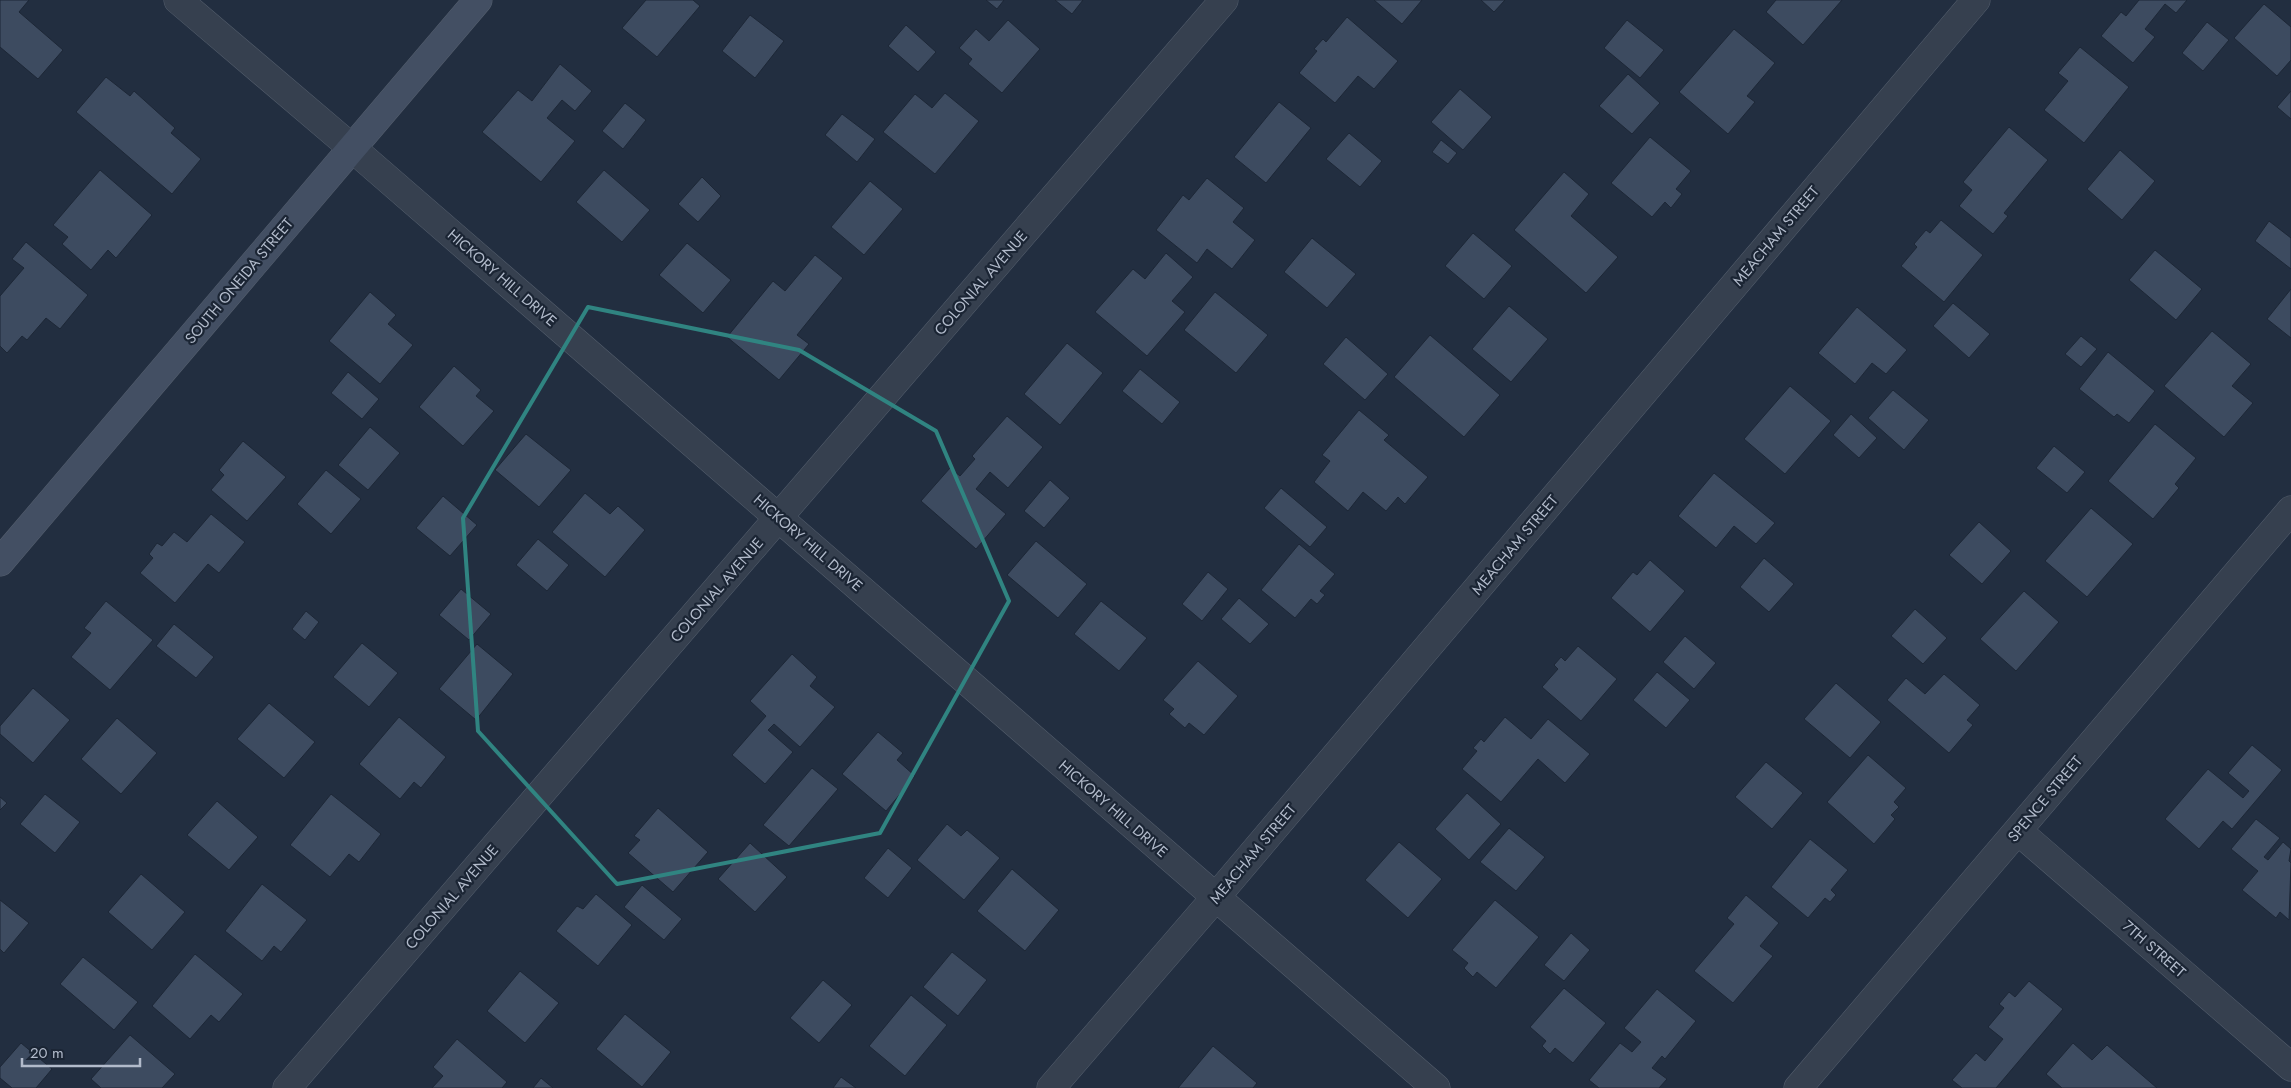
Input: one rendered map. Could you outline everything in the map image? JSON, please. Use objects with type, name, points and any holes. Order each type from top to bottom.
[{"type":"street","name":"HICKORY HILL DRIVE","points":[[178,0],[352,148],[1436,1088]]},
{"type":"street","name":"SOUTH ONEIDA STREET","points":[[0,562],[478,0]]},
{"type":"street","name":"COLONIAL AVENUE","points":[[287,1088],[1224,0]]},
{"type":"street","name":"MEACHAM STREET","points":[[1051,1088],[1215,898],[1976,0]]},
{"type":"street","name":"SPENCE STREET","points":[[1798,1088],[2291,510]]},
{"type":"street","name":"7TH STREET","points":[[2018,831],[2291,1067]]},
{"type":"highlighted area","points":[[588,307],[799,350],[936,431],[1009,601],[880,833],[617,884],[478,731],[463,518]]},
{"type":"building","points":[[0,0],[29,0],[19,12],[63,50],[38,79],[0,47]]},
{"type":"building","points":[[646,0],[693,0],[700,6],[657,57],[622,28]]},
{"type":"building","points":[[986,0],[1004,0],[997,9]]},
{"type":"building","points":[[1055,0],[1083,0],[1072,14]]},
{"type":"building","points":[[1374,0],[1422,0],[1402,24]]},
{"type":"building","points":[[1481,0],[1505,0],[1494,12]]},
{"type":"building","points":[[1776,0],[1842,0],[1803,45],[1766,12]]},
{"type":"building","points":[[2139,0],[2187,0],[2176,13],[2165,4],[2145,29],[2155,37],[2133,63],[2101,36],[2121,12],[2126,16]]},
{"type":"building","points":[[2264,4],[2291,27],[2291,60],[2277,76],[2234,38]]},
{"type":"building","points":[[750,15],[784,41],[755,78],[722,51]]},
{"type":"building","points":[[1347,17],[1398,61],[1374,89],[1358,76],[1335,103],[1299,73],[1317,51],[1314,49],[1323,39],[1326,42]]},
{"type":"building","points":[[1008,20],[1040,49],[1002,93],[968,64],[972,59],[959,48],[976,29],[989,41]]},
{"type":"building","points":[[1627,20],[1664,50],[1640,78],[1604,48]]},
{"type":"building","points":[[2207,22],[2229,40],[2203,71],[2182,53]]},
{"type":"building","points":[[906,25],[936,52],[918,72],[888,46]]},
{"type":"building","points":[[1734,29],[1775,63],[1747,96],[1755,102],[1728,134],[1679,92]]},
{"type":"building","points":[[2080,47],[2129,87],[2084,143],[2044,110],[2068,81],[2058,73]]},
{"type":"building","points":[[560,64],[592,91],[575,111],[562,100],[547,118],[575,141],[541,182],[482,132],[518,90],[532,101]]},
{"type":"building","points":[[1628,74],[1660,103],[1632,134],[1599,106]]},
{"type":"building","points":[[106,77],[130,96],[134,91],[175,128],[171,133],[201,159],[172,194],[76,112]]},
{"type":"building","points":[[1460,89],[1492,117],[1463,150],[1431,122]]},
{"type":"building","points":[[2291,91],[2291,119],[2277,107]]},
{"type":"building","points":[[945,93],[979,121],[935,174],[883,132],[915,94],[932,108]]},
{"type":"building","points":[[1279,102],[1311,128],[1266,183],[1234,157]]},
{"type":"building","points":[[625,103],[646,120],[623,149],[602,131]]},
{"type":"building","points":[[842,114],[875,139],[857,162],[825,135]]},
{"type":"building","points":[[2009,127],[2048,160],[2004,213],[2008,216],[1993,234],[1959,206],[1972,190],[1963,182]]},
{"type":"building","points":[[1349,133],[1382,161],[1360,187],[1326,159]]},
{"type":"building","points":[[1650,137],[1691,171],[1676,189],[1682,194],[1671,208],[1665,202],[1652,217],[1611,183]]},
{"type":"building","points":[[1441,140],[1457,153],[1448,164],[1432,152]]},
{"type":"building","points":[[2120,150],[2155,181],[2122,220],[2087,189]]},
{"type":"building","points":[[100,170],[152,215],[116,258],[108,250],[91,270],[62,244],[68,237],[53,225]]},
{"type":"building","points":[[604,170],[650,210],[622,242],[576,202]]},
{"type":"building","points":[[1564,172],[1589,194],[1571,216],[1618,257],[1586,293],[1514,230]]},
{"type":"building","points":[[702,177],[721,196],[698,222],[678,204]]},
{"type":"building","points":[[1207,178],[1244,208],[1233,222],[1255,240],[1232,269],[1207,249],[1197,263],[1156,230],[1183,195],[1189,200]]},
{"type":"building","points":[[870,181],[903,209],[864,255],[831,227]]},
{"type":"building","points":[[1941,220],[1983,255],[1944,302],[1901,266],[1917,247],[1914,244],[1926,230],[1930,233]]},
{"type":"building","points":[[2269,221],[2291,238],[2291,269],[2255,241]]},
{"type":"building","points":[[1473,233],[1512,266],[1484,299],[1445,266]]},
{"type":"building","points":[[1312,238],[1356,274],[1327,308],[1284,272]]},
{"type":"building","points":[[26,242],[88,295],[60,329],[46,318],[27,340],[22,336],[7,353],[0,346],[0,296],[24,268],[12,259]]},
{"type":"building","points":[[687,243],[731,280],[703,313],[659,275]]},
{"type":"building","points":[[2155,250],[2202,289],[2176,320],[2129,280]]},
{"type":"building","points":[[1166,253],[1193,277],[1172,301],[1185,312],[1147,356],[1095,312],[1133,269],[1145,279]]},
{"type":"building","points":[[815,255],[843,278],[797,335],[809,344],[779,380],[727,337],[773,281],[785,291]]},
{"type":"building","points":[[2291,289],[2291,338],[2267,319]]},
{"type":"building","points":[[370,292],[396,315],[388,324],[413,345],[380,384],[329,341]]},
{"type":"building","points":[[1215,292],[1268,335],[1236,373],[1184,330]]},
{"type":"building","points":[[1953,303],[1990,334],[1969,358],[1933,326]]},
{"type":"building","points":[[1509,306],[1548,339],[1511,382],[1472,349]]},
{"type":"building","points":[[1857,307],[1907,350],[1886,374],[1872,363],[1855,384],[1818,353]]},
{"type":"building","points":[[2212,331],[2251,364],[2232,386],[2253,403],[2224,437],[2164,386]]},
{"type":"building","points":[[1430,335],[1500,395],[1464,437],[1394,377]]},
{"type":"building","points":[[2081,336],[2097,349],[2081,367],[2065,354]]},
{"type":"building","points":[[1346,337],[1388,374],[1365,400],[1323,364]]},
{"type":"building","points":[[1067,343],[1103,373],[1060,425],[1024,394]]},
{"type":"building","points":[[2108,352],[2155,391],[2129,423],[2117,414],[2114,417],[2079,389]]},
{"type":"building","points":[[454,366],[481,390],[476,396],[494,411],[463,446],[419,407]]},
{"type":"building","points":[[1140,369],[1180,402],[1162,424],[1122,391]]},
{"type":"building","points":[[348,372],[379,399],[362,419],[331,393]]},
{"type":"building","points":[[1790,386],[1831,421],[1785,474],[1744,439]]},
{"type":"building","points":[[1893,390],[1929,420],[1904,450],[1868,418]]},
{"type":"building","points":[[1359,410],[1389,435],[1384,440],[1428,477],[1405,504],[1398,497],[1386,511],[1363,492],[1348,511],[1314,482],[1330,461],[1322,455]]},
{"type":"building","points":[[1851,414],[1877,438],[1859,458],[1833,435]]},
{"type":"building","points":[[1007,416],[1043,447],[1008,488],[990,472],[976,489],[1006,514],[976,549],[921,501],[950,468],[960,476],[975,459],[972,456]]},
{"type":"building","points":[[2155,424],[2196,458],[2175,484],[2179,488],[2153,519],[2108,481]]},
{"type":"building","points":[[370,427],[400,453],[368,490],[338,465]]},
{"type":"building","points":[[526,434],[571,470],[539,507],[495,470]]},
{"type":"building","points":[[243,441],[286,477],[247,521],[211,490],[224,475],[219,470]]},
{"type":"building","points":[[2054,446],[2085,472],[2067,493],[2036,468]]},
{"type":"building","points":[[326,470],[361,499],[331,534],[297,504]]},
{"type":"building","points":[[1714,473],[1775,523],[1756,544],[1734,526],[1716,548],[1678,516]]},
{"type":"building","points":[[1050,480],[1070,498],[1044,528],[1024,511]]},
{"type":"building","points":[[1281,488],[1327,527],[1310,547],[1264,508]]},
{"type":"building","points":[[585,493],[610,514],[618,506],[645,530],[605,577],[552,532]]},
{"type":"building","points":[[443,496],[477,525],[450,556],[416,528]]},
{"type":"building","points":[[2091,508],[2133,544],[2087,597],[2045,561]]},
{"type":"building","points":[[211,514],[245,542],[219,573],[208,564],[175,603],[140,573],[153,558],[149,554],[157,543],[162,546],[174,532],[187,542]]},
{"type":"building","points":[[1979,522],[2011,551],[1982,584],[1949,555]]},
{"type":"building","points":[[538,539],[569,565],[547,591],[516,565]]},
{"type":"building","points":[[1036,541],[1087,584],[1058,618],[1007,575]]},
{"type":"building","points":[[1299,544],[1335,574],[1320,591],[1325,595],[1317,604],[1311,599],[1295,618],[1261,590]]},
{"type":"building","points":[[1764,558],[1794,584],[1769,612],[1740,587]]},
{"type":"building","points":[[1650,560],[1685,591],[1650,632],[1611,598],[1633,572],[1637,575]]},
{"type":"building","points":[[1208,572],[1228,589],[1202,621],[1182,604]]},
{"type":"building","points":[[461,589],[491,614],[469,640],[439,615]]},
{"type":"building","points":[[2024,591],[2059,622],[2016,671],[1980,639]]},
{"type":"building","points":[[1239,598],[1269,624],[1250,644],[1221,619]]},
{"type":"building","points":[[106,601],[153,640],[110,690],[71,657],[91,633],[84,628]]},
{"type":"building","points":[[1101,601],[1147,638],[1119,671],[1074,634]]},
{"type":"building","points":[[1915,609],[1947,638],[1923,664],[1891,636]]},
{"type":"building","points":[[306,611],[319,622],[305,640],[292,629]]},
{"type":"building","points":[[174,624],[214,657],[196,678],[156,646]]},
{"type":"building","points":[[1685,636],[1716,663],[1694,689],[1663,662]]},
{"type":"building","points":[[362,643],[398,673],[369,707],[333,677]]},
{"type":"building","points":[[477,644],[513,674],[476,720],[439,689]]},
{"type":"building","points":[[1578,646],[1617,679],[1581,721],[1542,687],[1558,669],[1554,665],[1561,657],[1565,661]]},
{"type":"building","points":[[792,654],[817,677],[810,686],[835,707],[800,747],[774,724],[768,730],[793,752],[765,784],[732,755],[766,716],[750,701]]},
{"type":"building","points":[[1198,661],[1238,696],[1204,735],[1189,723],[1185,728],[1169,714],[1174,709],[1163,700]]},
{"type":"building","points":[[1657,672],[1690,700],[1666,728],[1633,700]]},
{"type":"building","points":[[1944,674],[1980,705],[1967,720],[1973,725],[1949,753],[1887,700],[1906,678],[1925,694]]},
{"type":"building","points":[[1836,683],[1881,722],[1850,758],[1804,719]]},
{"type":"building","points":[[33,688],[70,720],[33,763],[0,734],[0,726]]},
{"type":"building","points":[[269,703],[315,742],[284,778],[237,739]]},
{"type":"building","points":[[399,717],[446,757],[421,788],[414,782],[400,799],[359,764]]},
{"type":"building","points":[[1505,717],[1531,739],[1548,719],[1590,754],[1565,783],[1538,759],[1501,802],[1462,769],[1477,751],[1473,748],[1481,739],[1484,742]]},
{"type":"building","points":[[117,718],[157,753],[121,794],[81,759]]},
{"type":"building","points":[[878,732],[903,753],[897,760],[915,776],[886,811],[842,774]]},
{"type":"building","points":[[2252,745],[2282,770],[2232,829],[2223,821],[2199,849],[2165,819],[2208,769],[2243,798],[2249,791],[2228,773]]},
{"type":"building","points":[[1868,755],[1906,788],[1894,802],[1899,807],[1891,815],[1895,819],[1874,844],[1827,802]]},
{"type":"building","points":[[1766,762],[1803,793],[1772,829],[1735,797]]},
{"type":"building","points":[[812,768],[838,789],[789,846],[763,825]]},
{"type":"building","points":[[1467,793],[1501,824],[1469,860],[1435,829]]},
{"type":"building","points":[[45,794],[80,822],[55,853],[20,824]]},
{"type":"building","points":[[331,794],[381,834],[359,862],[349,854],[330,877],[290,845]]},
{"type":"building","points":[[0,797],[7,803],[0,810]]},
{"type":"building","points":[[217,801],[258,837],[229,870],[187,835]]},
{"type":"building","points":[[658,808],[708,852],[673,892],[628,853],[640,840],[634,836]]},
{"type":"building","points":[[2256,819],[2280,838],[2264,857],[2268,860],[2283,842],[2291,849],[2289,861],[2291,863],[2289,920],[2280,912],[2276,918],[2242,890],[2258,871],[2231,849]]},
{"type":"building","points":[[947,824],[961,836],[967,830],[1000,858],[964,900],[917,860]]},
{"type":"building","points":[[1509,828],[1545,857],[1516,891],[1480,862]]},
{"type":"building","points":[[1810,839],[1848,870],[1831,890],[1836,895],[1830,902],[1825,898],[1808,918],[1771,887]]},
{"type":"building","points":[[1399,842],[1442,879],[1408,918],[1365,880]]},
{"type":"building","points":[[750,843],[787,877],[755,912],[718,879]]},
{"type":"building","points":[[888,848],[912,868],[888,898],[864,878]]},
{"type":"building","points":[[1012,869],[1059,910],[1025,951],[977,911]]},
{"type":"building","points":[[141,874],[185,912],[152,950],[108,912]]},
{"type":"building","points":[[262,884],[307,920],[281,952],[274,946],[262,961],[225,931]]},
{"type":"building","points":[[642,885],[682,919],[664,940],[624,907]]},
{"type":"building","points":[[596,894],[632,925],[598,966],[556,931],[577,906],[583,909]]},
{"type":"building","points":[[1746,895],[1779,923],[1760,946],[1773,956],[1733,1003],[1694,971],[1734,924],[1727,918]]},
{"type":"building","points":[[0,900],[29,923],[4,953],[0,949]]},
{"type":"building","points":[[1495,900],[1539,937],[1496,988],[1477,972],[1473,977],[1464,968],[1468,963],[1452,950]]},
{"type":"building","points":[[1571,933],[1590,950],[1564,981],[1544,965]]},
{"type":"building","points":[[952,952],[987,980],[958,1016],[923,987]]},
{"type":"building","points":[[195,954],[243,994],[219,1022],[211,1015],[190,1039],[152,1006]]},
{"type":"building","points":[[83,957],[138,1002],[114,1030],[60,984]]},
{"type":"building","points":[[520,971],[559,1003],[525,1043],[487,1011]]},
{"type":"building","points":[[823,980],[852,1005],[819,1043],[790,1018]]},
{"type":"building","points":[[2029,981],[2063,1009],[1996,1088],[1962,1088],[1952,1080],[1976,1053],[1985,1061],[2003,1039],[1988,1027],[2004,1008],[1999,1004],[2009,992],[2015,997]]},
{"type":"building","points":[[1564,988],[1606,1023],[1573,1063],[1555,1048],[1550,1054],[1542,1046],[1546,1041],[1530,1027]]},
{"type":"building","points":[[1657,989],[1696,1021],[1665,1059],[1662,1056],[1652,1068],[1667,1079],[1659,1088],[1599,1088],[1589,1080],[1620,1043],[1632,1052],[1641,1042],[1624,1028]]},
{"type":"building","points":[[911,995],[947,1025],[905,1076],[869,1046]]},
{"type":"building","points":[[625,1014],[671,1052],[642,1087],[596,1049]]},
{"type":"building","points":[[130,1035],[175,1074],[162,1088],[101,1088],[91,1079]]},
{"type":"building","points":[[457,1039],[507,1082],[502,1088],[432,1088],[443,1076],[433,1067]]},
{"type":"building","points":[[21,1043],[52,1069],[36,1088],[12,1088],[0,1078],[0,1067]]},
{"type":"building","points":[[2073,1043],[2092,1060],[2107,1045],[2157,1088],[2062,1088],[2046,1074]]},
{"type":"building","points":[[1213,1046],[1257,1083],[1253,1088],[1178,1088]]},
{"type":"building","points":[[841,1077],[856,1088],[833,1088]]},
{"type":"building","points":[[541,1078],[553,1088],[533,1088]]}]
